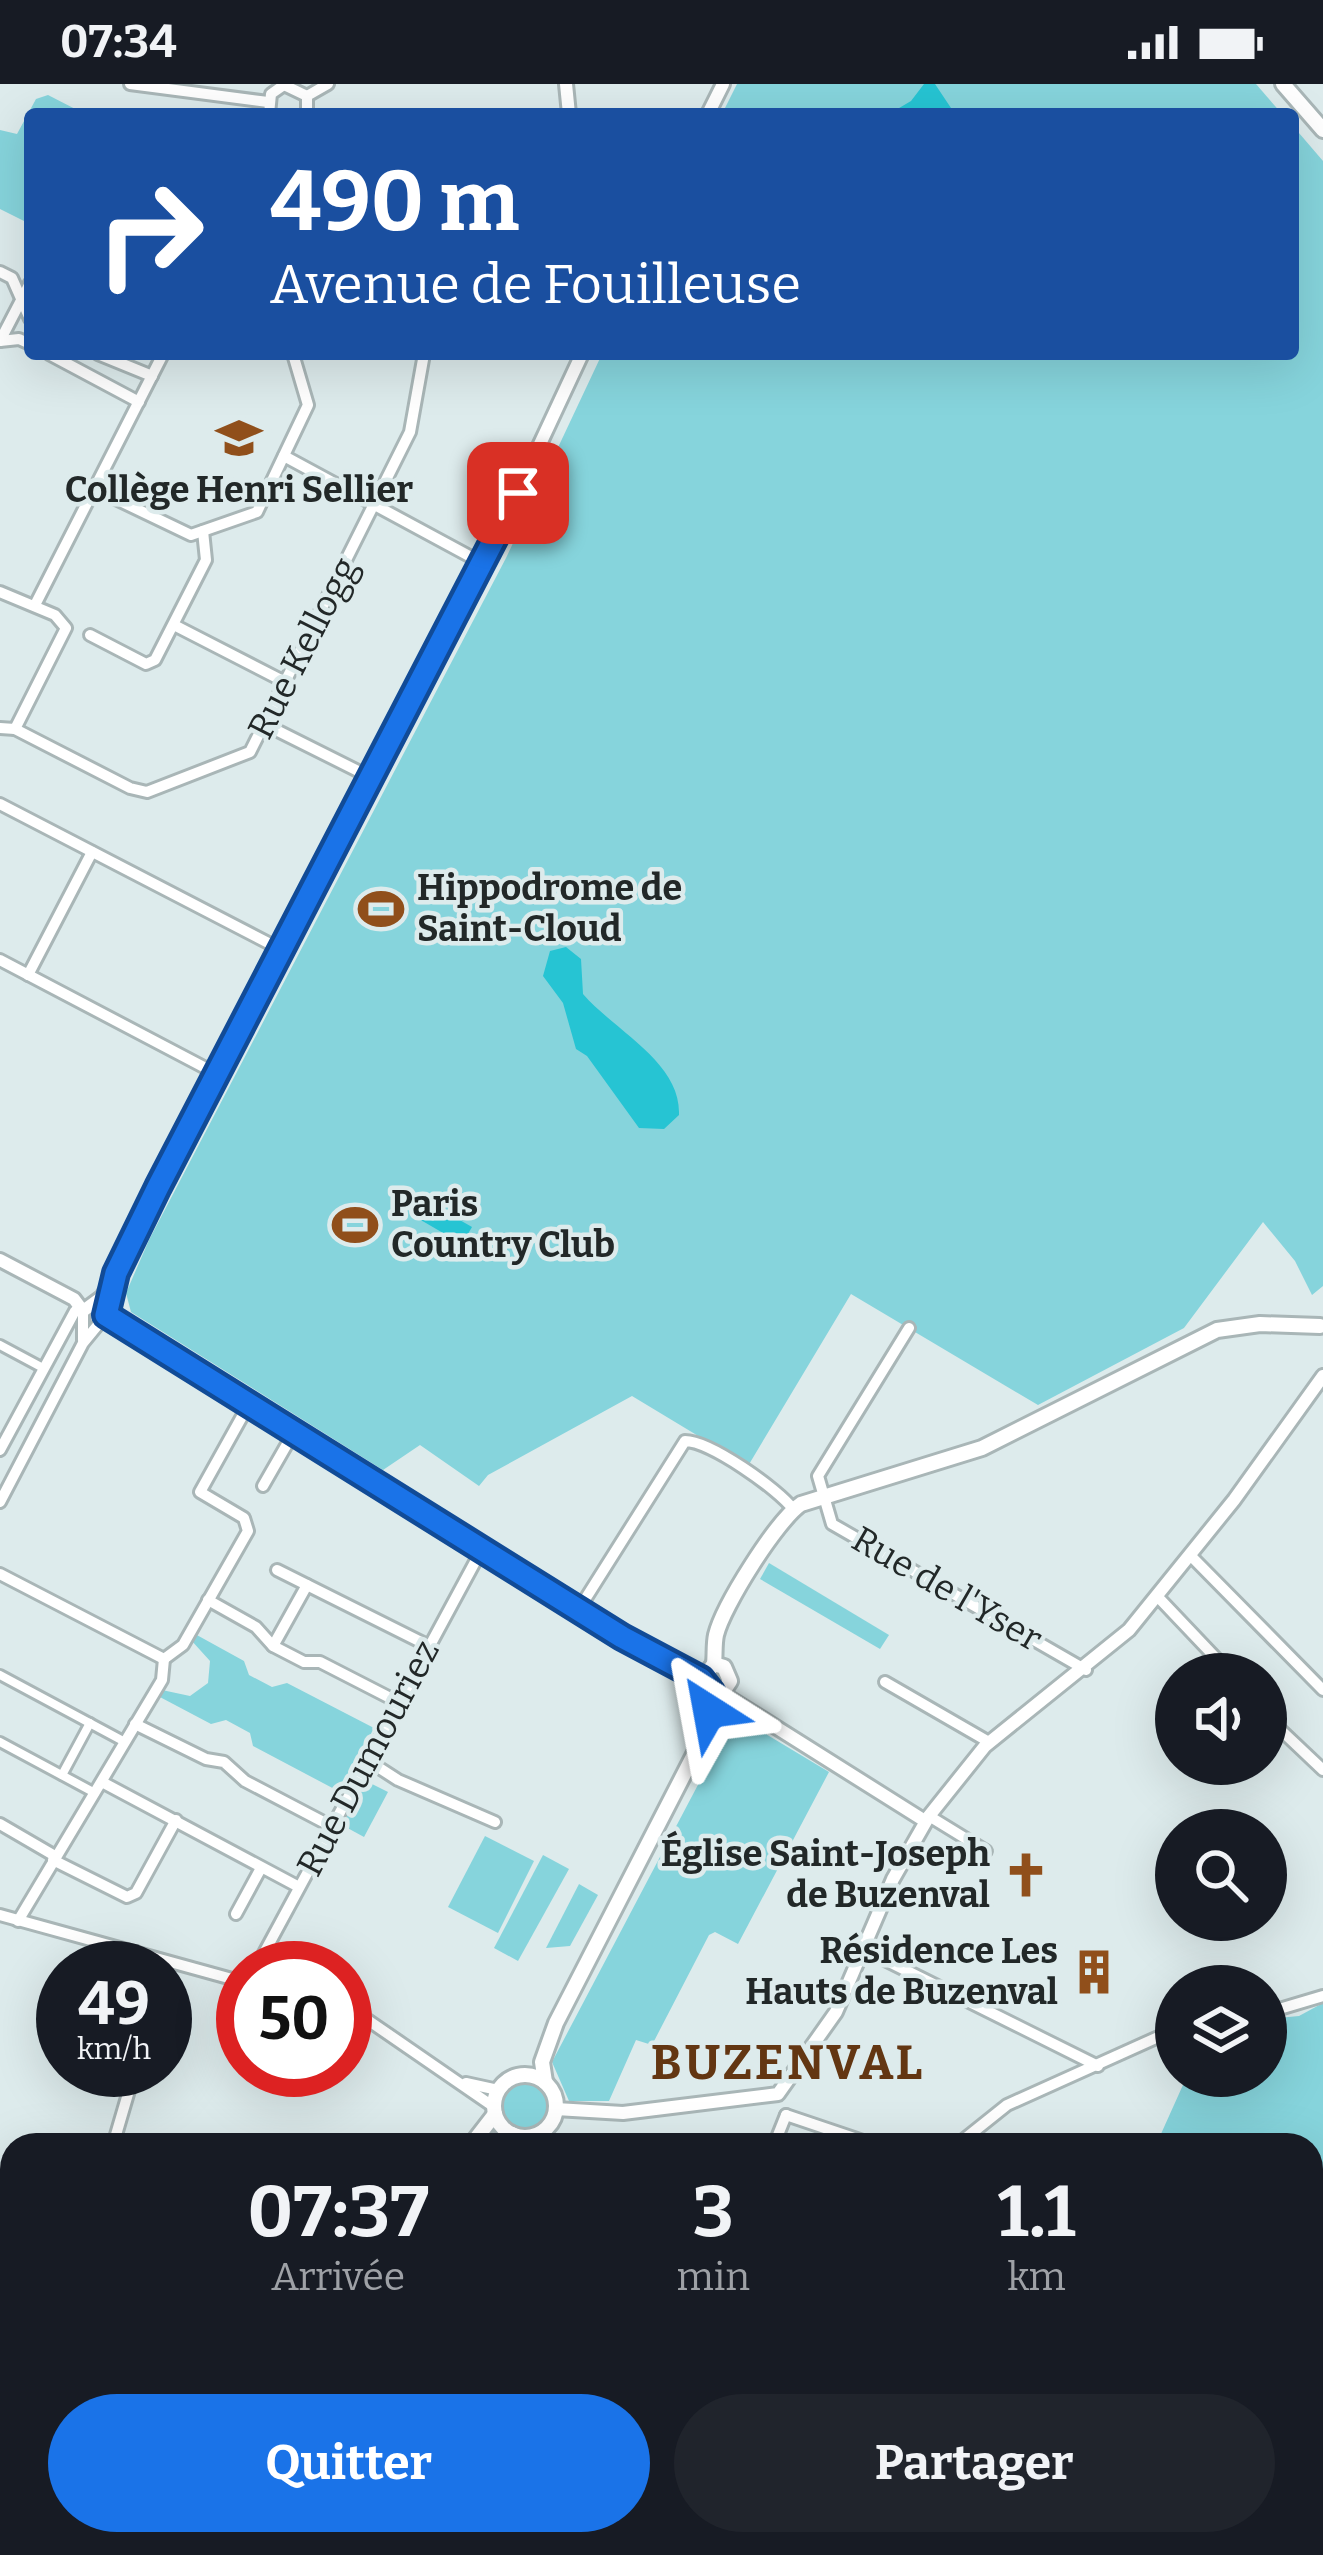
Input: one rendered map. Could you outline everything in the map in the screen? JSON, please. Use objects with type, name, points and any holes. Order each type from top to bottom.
[{"type":"main road","points":[[1283,84],[1323,130]]},
{"type":"main road","points":[[716,1692],[701,1679],[714,1664],[721,1622],[793,1509],[982,1448],[1217,1330],[1253,1324],[1322,1326]]},
{"type":"main road","points":[[544,2133],[556,2109],[542,2062],[556,2023],[700,1743],[716,1692],[730,1676],[714,1664]]},
{"type":"main road","points":[[479,2133],[494,2111],[498,2090],[518,2075],[556,2023]]},
{"type":"main road","points":[[518,2075],[545,2082]]},
{"type":"main road","points":[[494,2111],[511,2133]]},
{"type":"street","points":[[130,84],[212,89],[269,108],[284,85],[308,96]]},
{"type":"street","points":[[308,96],[328,84]]},
{"type":"street","points":[[308,96],[308,108]]},
{"type":"street","points":[[0,272],[12,278],[24,304]]},
{"type":"street","points":[[0,341],[24,295]]},
{"type":"street","points":[[60,360],[139,402]]},
{"type":"street","points":[[113,360],[152,376]]},
{"type":"street","points":[[35,605],[161,360]]},
{"type":"street","points":[[95,489],[191,535],[257,512],[308,405],[295,360]]},
{"type":"street","name":"Rue Kellogg","points":[[15,729],[130,788],[147,792],[242,758],[264,724],[410,433],[423,360]]},
{"type":"street","points":[[83,1311],[102,1297],[116,1273],[484,564],[570,387],[577,360]]},
{"type":"street","points":[[284,456],[484,564]]},
{"type":"street","points":[[0,592],[35,605],[66,628],[146,664],[155,660],[206,560],[203,531]]},
{"type":"street","points":[[174,625],[285,682]]},
{"type":"street","points":[[0,728],[15,729],[66,628]]},
{"type":"street","points":[[264,724],[372,778]]},
{"type":"street","points":[[0,804],[280,950]]},
{"type":"street","points":[[28,975],[92,852]]},
{"type":"street","points":[[0,960],[218,1074]]},
{"type":"street","points":[[0,1260],[74,1298],[83,1311],[83,1343]]},
{"type":"street","points":[[0,1502],[83,1343],[106,1315],[116,1273]]},
{"type":"street","points":[[102,1297],[106,1315]]},
{"type":"street","points":[[0,1450],[75,1311],[106,1315],[578,1609],[701,1679]]},
{"type":"street","points":[[821,1497],[818,1476],[909,1328]]},
{"type":"street","points":[[0,1345],[43,1368]]},
{"type":"street","points":[[779,2133],[786,2114],[778,2094],[784,2080],[818,2042],[844,1996],[892,1879],[927,1818],[989,1742],[1086,1670],[1157,1596],[1323,1376]]},
{"type":"street","points":[[18,1921],[162,1680],[164,1659],[182,1645],[248,1532],[244,1518],[200,1492],[202,1481],[249,1404]]},
{"type":"street","points":[[262,1486],[295,1432]]},
{"type":"street","points":[[578,1609],[685,1441],[698,1442],[734,1463],[793,1509]]},
{"type":"street","name":"Rue de l'Yser","points":[[821,1497],[832,1524],[1086,1670]]},
{"type":"street","name":"Rue Dumouriez","points":[[270,1941],[482,1549]]},
{"type":"street","points":[[1190,1555],[1323,1690]]},
{"type":"street","points":[[277,1570],[429,1646]]},
{"type":"street","points":[[0,1574],[164,1659]]},
{"type":"street","points":[[273,1646],[307,1585]]},
{"type":"street","points":[[1157,1596],[1211,1653]]},
{"type":"street","points":[[208,1600],[256,1627],[273,1646],[304,1662],[320,1662],[398,1702]]},
{"type":"street","points":[[0,1675],[125,1742]]},
{"type":"street","points":[[885,1682],[989,1742]]},
{"type":"street","points":[[716,1692],[866,1785],[986,1851]]},
{"type":"street","points":[[62,1775],[90,1723]]},
{"type":"street","points":[[135,1724],[206,1759],[224,1762],[245,1781],[331,1826]]},
{"type":"street","points":[[1287,1736],[1323,1770]]},
{"type":"street","points":[[0,1742],[62,1775],[176,1820],[298,1887]]},
{"type":"street","points":[[367,1760],[398,1780],[495,1822]]},
{"type":"street","points":[[0,1823],[127,1898],[136,1893],[176,1820]]},
{"type":"street","points":[[236,1914],[260,1868]]},
{"type":"street","points":[[0,1915],[84,1941]]},
{"type":"street","points":[[865,1950],[1098,2066]]},
{"type":"street","points":[[1287,2010],[1323,1996]]},
{"type":"street","points":[[372,2027],[494,2111]]},
{"type":"street","points":[[972,2133],[1007,2105],[1155,2039]]},
{"type":"street","points":[[446,2075],[498,2090]]},
{"type":"street","points":[[556,2109],[623,2113],[778,2094]]},
{"type":"street","points":[[117,2133],[127,2097]]},
{"type":"street","points":[[786,2114],[841,2133]]},
{"type":"shaded area","points":[[737,84],[1256,84],[1277,108],[725,108]]},
{"type":"shaded area","points":[[924,84],[935,84],[951,108],[899,108]]},
{"type":"shaded area","points":[[48,95],[73,108],[31,108],[36,99]]},
{"type":"shaded area","points":[[24,121],[24,221],[0,209],[0,130],[17,134]]},
{"type":"shaded area","points":[[1299,133],[1323,161],[1323,1286],[1312,1295],[1295,1261],[1263,1222],[1184,1328],[1038,1405],[851,1294],[748,1466],[632,1396],[488,1475],[479,1486],[420,1445],[383,1470],[131,1312],[126,1293],[149,1240],[506,558],[599,360],[1299,360]]},
{"type":"shaded area","points":[[566,947],[581,959],[583,994],[644,1049],[669,1079],[679,1115],[664,1129],[639,1128],[587,1056],[576,1049],[563,1003],[543,976],[550,951]]},
{"type":"shaded area","points":[[428,1202],[472,1227],[462,1244],[419,1219]]},
{"type":"shaded area","points":[[769,1563],[889,1635],[880,1649],[760,1579]]},
{"type":"shaded area","points":[[195,1634],[244,1661],[249,1675],[272,1687],[287,1683],[374,1728],[340,1792],[253,1746],[250,1733],[226,1720],[211,1724],[158,1696],[162,1690],[190,1696],[208,1683],[210,1661],[191,1640]]},
{"type":"shaded area","points":[[744,1721],[829,1772],[738,1944],[715,1932],[709,1935],[652,2045],[636,2040],[609,2101],[569,2101],[552,2062],[730,1724]]},
{"type":"shaded area","points":[[366,1781],[388,1792],[364,1837],[342,1825]]},
{"type":"shaded area","points":[[485,1836],[534,1861],[498,1933],[448,1907]]},
{"type":"shaded area","points":[[543,1855],[569,1869],[518,1961],[494,1948]]},
{"type":"shaded area","points":[[579,1884],[598,1895],[570,1946],[546,1948]]},
{"type":"shaded area","points":[[1323,2003],[1323,2133],[1161,2133],[1178,2097],[1287,2097],[1287,2017]]},
{"type":"shaded area","points":[[525,2079],[543,2087],[551,2105],[543,2123],[525,2131],[507,2123],[499,2105],[507,2087]]},
{"type":"place","name":"Collège Henri Sellier","points":[[239,438]]},
{"type":"place","name":"Hippodrome de Saint-Cloud","points":[[381,909]]},
{"type":"place","name":"Paris Country Club","points":[[355,1225]]},
{"type":"place","name":"Église Saint-Joseph de Buzenval","points":[[1026,1875]]},
{"type":"place","name":"Résidence Les Hauts de Buzenval","points":[[1094,1972]]},
{"type":"district","name":"BUZENVAL","points":[[788,2063]]},
{"type":"route","points":[[518,493],[158,1187],[116,1273],[106,1315],[622,1637],[701,1679],[712,1693],[709,1711]]}]
